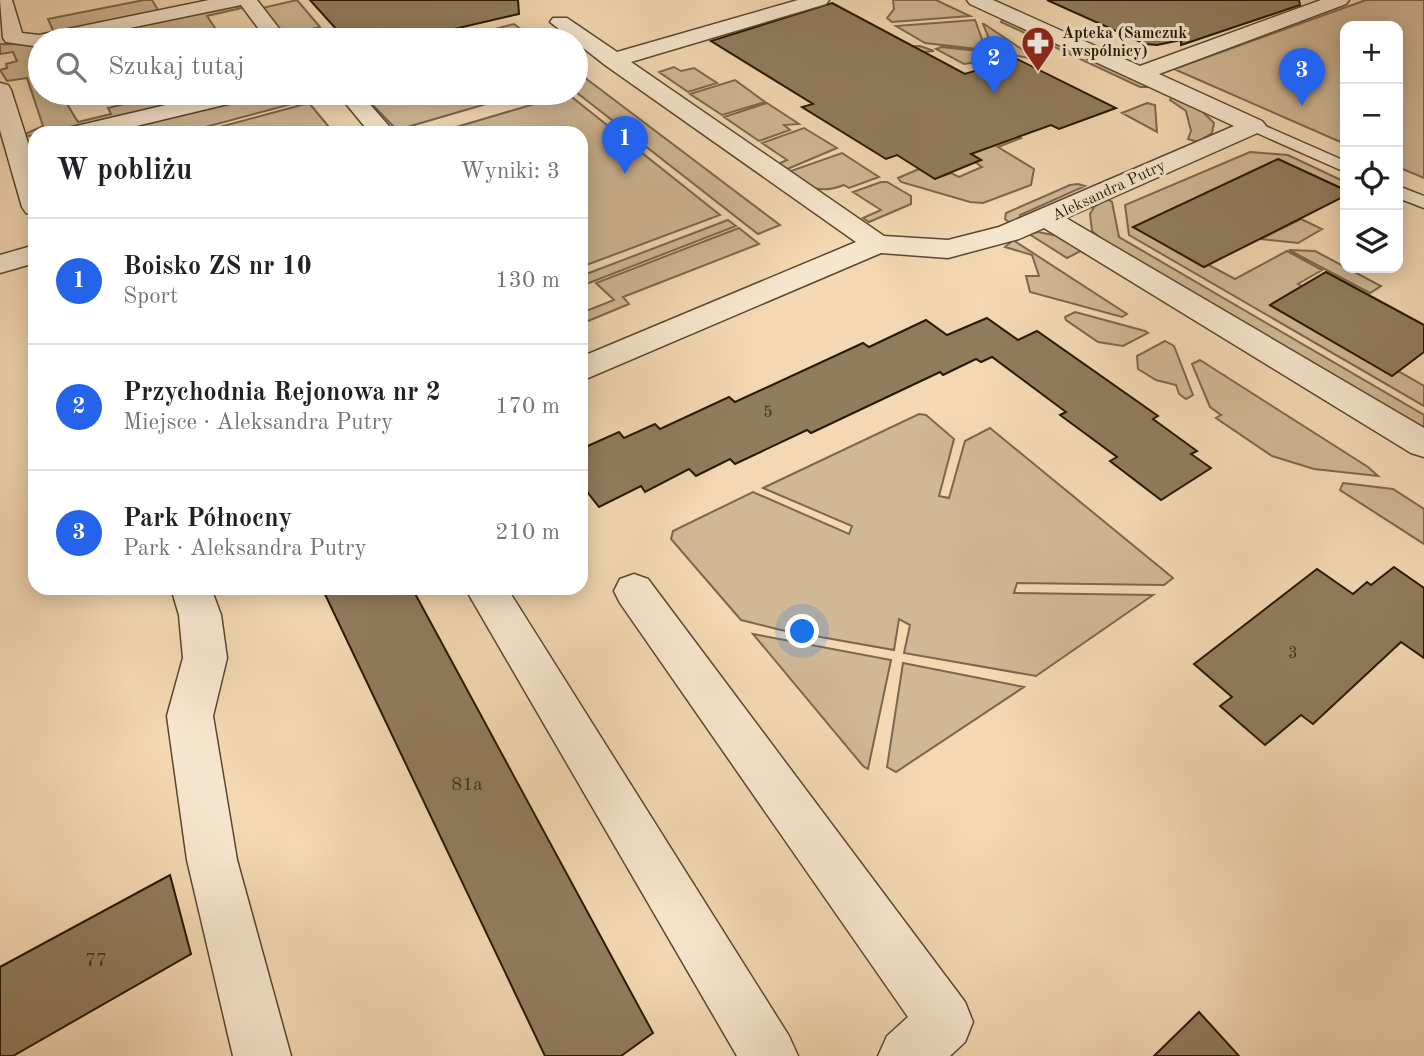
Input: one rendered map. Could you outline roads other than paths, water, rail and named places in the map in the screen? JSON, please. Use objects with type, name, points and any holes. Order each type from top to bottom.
[{"type":"street","points":[[2,0],[13,38],[28,39]]},
{"type":"street","points":[[100,28],[237,0]]},
{"type":"street","points":[[247,0],[269,28]]},
{"type":"street","points":[[613,60],[819,0]]},
{"type":"street","points":[[1139,74],[1339,0]]},
{"type":"street","points":[[994,2],[1254,127]]},
{"type":"street","points":[[560,22],[568,28]]},
{"type":"street","points":[[588,42],[877,244]]},
{"type":"street","points":[[0,90],[15,154],[28,188]]},
{"type":"street","points":[[106,126],[195,105]]},
{"type":"street","points":[[358,105],[377,126]]},
{"type":"street","name":"Aleksandra Putry","points":[[1045,217],[1254,127]]},
{"type":"street","points":[[588,367],[877,244],[948,249],[1009,233],[1045,217]]},
{"type":"street","name":"Aleksandra Putry","points":[[1045,217],[1424,444]]},
{"type":"street","points":[[0,264],[28,256]]},
{"type":"street","points":[[634,591],[945,1022],[907,1056]]},
{"type":"street","points":[[193,595],[200,615],[205,658],[190,716],[212,860],[262,1056]]},
{"type":"street","points":[[489,595],[769,1056]]},
{"type":"lane","points":[[1254,127],[1340,165]]},
{"type":"lane","points":[[1403,193],[1424,203]]},
{"type":"place","name":"Apteka (Samczuk i wspólnicy)","points":[[1038,73]]},
{"type":"place","name":"Przychodnia Rejonowa nr 2","points":[[994,94]]},
{"type":"place","name":"Park Północny","points":[[1302,106]]},
{"type":"place","name":"Boisko ZS nr 10","points":[[625,174]]}]
